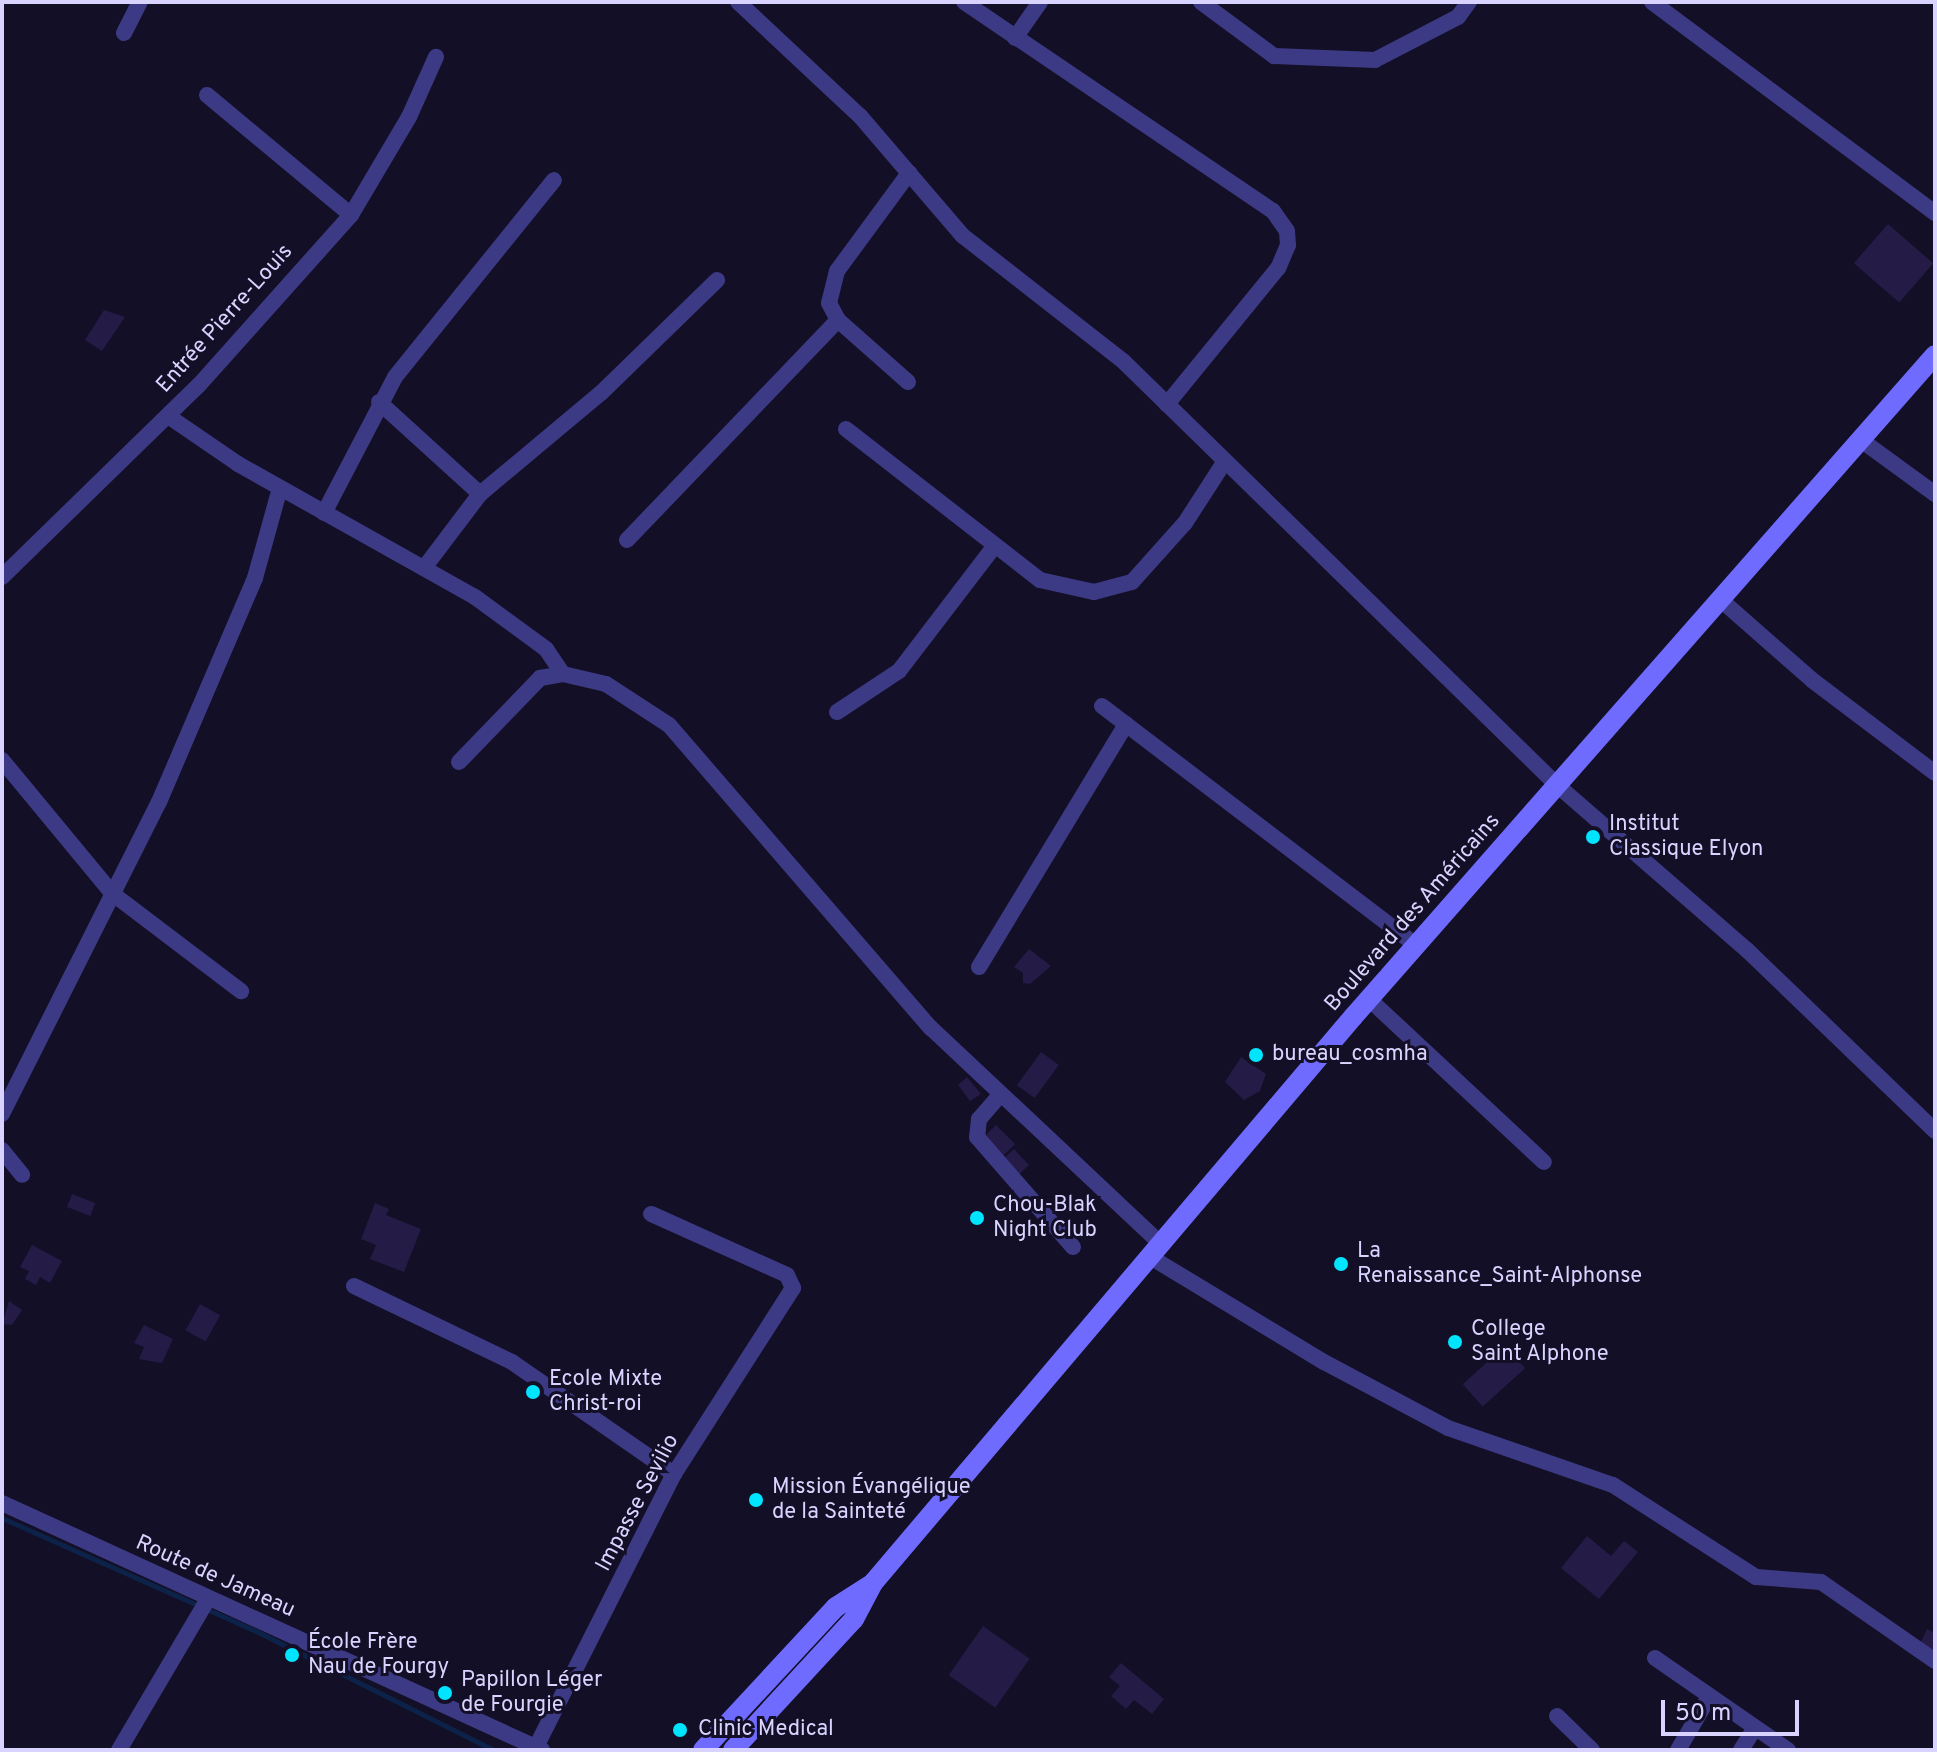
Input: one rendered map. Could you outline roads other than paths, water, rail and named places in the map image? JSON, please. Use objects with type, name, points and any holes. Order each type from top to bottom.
[{"type":"main road","name":"Boulevard des Américains","points":[[733,1750],[854,1619],[873,1583],[1369,999],[1935,355]]},
{"type":"main road","name":"Boulevard des Américains","points":[[703,1750],[836,1607],[873,1583]]},
{"type":"street","points":[[124,33],[140,2]]},
{"type":"street","points":[[738,2],[860,116],[988,259],[1123,361],[1557,785],[1747,950],[1935,1131]]},
{"type":"street","points":[[964,2],[1273,211],[1287,231],[1288,245],[1278,268],[1167,404]]},
{"type":"street","points":[[1015,38],[1040,2]]},
{"type":"street","points":[[1201,2],[1274,56],[1375,60],[1458,17],[1469,2]]},
{"type":"street","points":[[1652,2],[1935,213]]},
{"type":"street","name":"Entrée Pierre-Louis","points":[[2,577],[168,416],[351,215],[409,117],[436,57]]},
{"type":"street","points":[[207,95],[351,215]]},
{"type":"street","points":[[908,382],[838,320],[829,303],[837,271],[909,173]]},
{"type":"street","points":[[324,513],[379,402],[554,180]]},
{"type":"street","points":[[424,568],[480,494],[601,393],[717,280]]},
{"type":"street","points":[[627,540],[838,320]]},
{"type":"street","points":[[379,402],[480,494]]},
{"type":"street","points":[[168,416],[280,488],[424,568],[516,625],[546,649],[563,674]]},
{"type":"street","points":[[846,429],[993,548],[1040,580],[1068,589],[1113,590],[1132,582],[1185,523],[1225,461]]},
{"type":"street","points":[[1861,440],[1935,494]]},
{"type":"street","points":[[2,1114],[159,802],[255,578],[280,488]]},
{"type":"street","points":[[837,712],[899,671],[993,548]]},
{"type":"street","points":[[1721,600],[1812,680],[1935,773]]},
{"type":"street","points":[[459,762],[540,678],[563,674],[606,684],[669,725],[910,1005],[1157,1251],[1324,1362],[1448,1428],[1613,1485],[1756,1577],[1821,1582],[1935,1661]]},
{"type":"street","points":[[1102,706],[1416,945]]},
{"type":"street","points":[[979,967],[1126,724]]},
{"type":"street","points":[[2,760],[113,894],[241,991]]},
{"type":"street","points":[[1369,999],[1544,1162]]},
{"type":"street","points":[[1000,1095],[979,1119],[977,1137],[1073,1247]]},
{"type":"street","points":[[2,1150],[22,1175]]},
{"type":"street","name":"Impasse Sevilio","points":[[539,1749],[674,1474],[793,1288],[787,1275],[651,1214]]},
{"type":"street","points":[[354,1286],[512,1362],[674,1474]]},
{"type":"street","name":"Route de Jameau","points":[[2,1503],[539,1749]]},
{"type":"street","points":[[119,1750],[208,1599]]},
{"type":"street","points":[[1655,1658],[1788,1750]]},
{"type":"street","points":[[1678,1750],[1709,1697]]},
{"type":"street","points":[[1557,1716],[1592,1750]]},
{"type":"street","points":[[1741,1750],[1755,1728]]},
{"type":"waterway","points":[[2,1518],[254,1630],[494,1750]]},
{"type":"place","name":"Institut Classique Elyon","points":[[1593,837]]},
{"type":"place","name":"bureau_cosmha","points":[[1256,1055]]},
{"type":"place","name":"Chou-Blak Night Club","points":[[977,1218]]},
{"type":"place","name":"La Renaissance_Saint-Alphonse","points":[[1341,1264]]},
{"type":"place","name":"College Saint Alphone","points":[[1455,1342]]},
{"type":"place","name":"Ecole Mixte Christ-roi","points":[[533,1392]]},
{"type":"place","name":"Mission Évangélique de la Sainteté","points":[[756,1500]]},
{"type":"place","name":"École Frère Nau de Fourgy","points":[[292,1655]]},
{"type":"place","name":"Papillon Léger de Fourgie","points":[[445,1693]]},
{"type":"place","name":"Clinic Medical","points":[[680,1730]]}]
